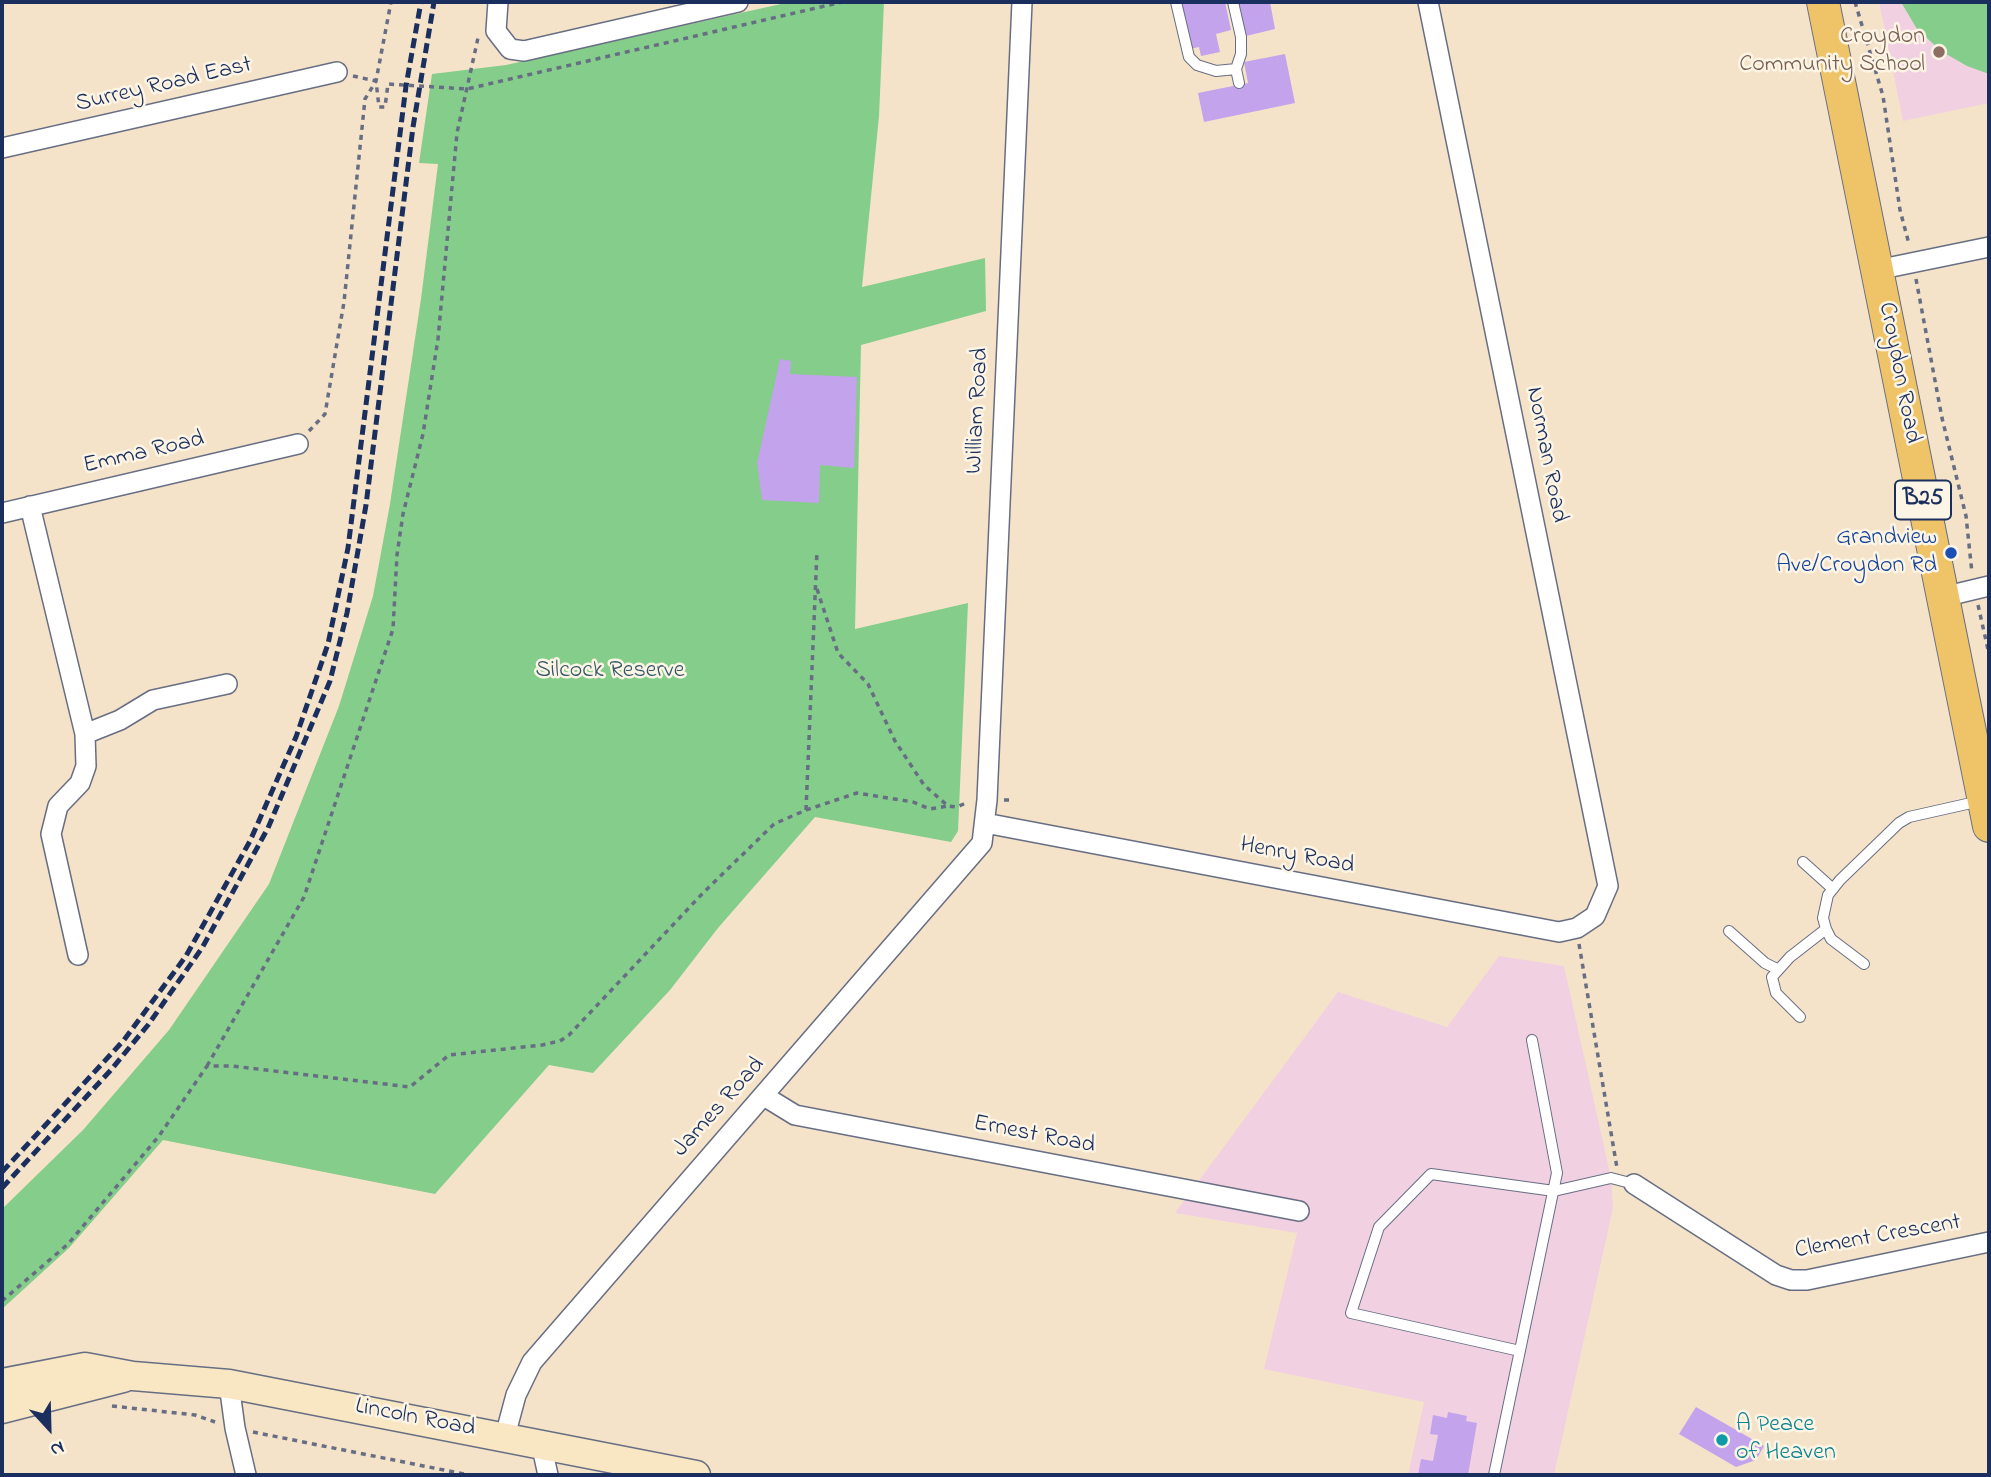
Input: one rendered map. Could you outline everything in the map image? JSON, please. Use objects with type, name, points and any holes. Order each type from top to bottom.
[{"type":"main road","name":"Croydon Road","points":[[1823,2],[1987,813]]},
{"type":"main road","name":"Lincoln Road","points":[[2,1383],[85,1367],[133,1376],[229,1384],[696,1475]]},
{"type":"main road","name":"Lincoln Road","points":[[2,1409],[133,1376]]},
{"type":"street","points":[[498,2],[495,22],[501,41],[510,49],[524,51],[738,2]]},
{"type":"street","name":"William Road","points":[[985,823],[1022,2]]},
{"type":"street","name":"Norman Road","points":[[1428,2],[1608,886],[1595,916],[1577,928]]},
{"type":"street","name":"Surrey Road East","points":[[2,148],[337,72]]},
{"type":"street","points":[[1877,270],[1989,247]]},
{"type":"street","name":"Emma Road","points":[[2,513],[298,444]]},
{"type":"street","points":[[30,506],[85,734],[86,766],[80,783],[58,806],[51,834],[78,955]]},
{"type":"street","points":[[1943,597],[1982,588]]},
{"type":"street","points":[[85,734],[120,720],[153,701],[227,684]]},
{"type":"street","name":"Henry Road","points":[[985,823],[1559,932],[1577,928]]},
{"type":"street","name":"James Road","points":[[505,1436],[516,1395],[531,1362],[968,862],[982,843],[985,823]]},
{"type":"street","name":"Ernest Road","points":[[764,1096],[795,1115],[1299,1211]]},
{"type":"street","name":"Clement Crescent","points":[[1634,1184],[1776,1275],[1791,1280],[1807,1280],[1989,1242]]},
{"type":"street","points":[[229,1384],[235,1428],[246,1475]]},
{"type":"street","points":[[541,1443],[548,1475]]},
{"type":"lane","points":[[1176,2],[1189,57],[1197,65],[1216,71],[1236,69]]},
{"type":"lane","points":[[1233,2],[1241,37],[1241,54],[1236,69],[1239,83]]},
{"type":"lane","points":[[1864,964],[1831,939],[1826,929],[1823,918],[1825,905],[1833,889],[1899,823],[1909,817],[1987,813]]},
{"type":"lane","points":[[1803,862],[1833,889]]},
{"type":"lane","points":[[1800,1017],[1776,993],[1772,977],[1777,969],[1826,929]]},
{"type":"lane","points":[[1730,931],[1765,963],[1777,969]]},
{"type":"lane","points":[[1494,1475],[1557,1173],[1532,1040]]},
{"type":"lane","points":[[1520,1351],[1351,1313],[1379,1227],[1431,1174],[1554,1191],[1611,1178],[1634,1184]]},
{"type":"path","points":[[391,2],[376,82],[379,107],[385,107],[388,84],[467,89],[842,2]]},
{"type":"path","points":[[1856,2],[1883,96],[1900,210],[1913,263],[1942,418],[1982,588],[1989,654]]},
{"type":"path","points":[[2,1301],[68,1244],[159,1136],[207,1066],[304,897],[393,629],[397,555],[403,514],[423,434],[438,339],[457,133],[478,38],[495,22]]},
{"type":"path","points":[[337,72],[376,82]]},
{"type":"path","points":[[298,444],[325,414],[344,302],[365,99],[376,82]]},
{"type":"path","points":[[806,810],[808,713],[817,551]]},
{"type":"path","points":[[816,587],[838,653],[869,684],[895,741],[924,785],[948,806]]},
{"type":"path","points":[[207,1066],[232,1066],[410,1087],[449,1055],[560,1041],[589,1016],[703,893],[774,824],[857,793],[913,802],[930,809],[957,807],[970,801],[1012,800]]},
{"type":"path","points":[[1577,928],[1618,1170],[1634,1184]]},
{"type":"shaded area","name":"Croydon Community School","points":[[1879,2],[1989,2],[1989,103],[1903,121]]},
{"type":"shaded area","points":[[1499,956],[1564,966],[1611,1178],[1613,1208],[1554,1475],[1408,1475],[1424,1402],[1264,1369],[1297,1233],[1175,1213],[1338,992],[1447,1027]]},
{"type":"green space","name":"Silcock Reserve","points":[[790,2],[884,2],[879,116],[862,287],[985,258],[986,311],[861,345],[855,629],[968,603],[958,831],[951,842],[815,817],[718,928],[670,990],[593,1073],[549,1065],[435,1194],[163,1140],[69,1248],[2,1309],[2,1209],[83,1130],[169,1030],[269,884],[339,706],[373,596],[390,504],[421,299],[438,164],[419,163],[432,74],[506,65]]},
{"type":"green space","points":[[1901,2],[1989,2],[1989,74],[1967,66],[1941,51],[1917,29]]},
{"type":"building","points":[[1179,2],[1225,2],[1231,30],[1216,34],[1220,52],[1201,56],[1199,47],[1189,49]]},
{"type":"building","points":[[1238,2],[1270,2],[1275,29],[1246,36]]},
{"type":"building","points":[[1285,54],[1295,103],[1204,122],[1198,93],[1248,83],[1244,62]]},
{"type":"building","points":[[780,359],[791,361],[790,374],[857,377],[854,468],[820,465],[819,503],[762,500],[757,463]]},
{"type":"building","name":"A Peace of Heaven","points":[[1696,1407],[1764,1446],[1756,1460],[1736,1467],[1679,1434]]},
{"type":"building","points":[[1448,1412],[1467,1416],[1466,1421],[1477,1423],[1468,1475],[1418,1475],[1421,1459],[1433,1461],[1438,1435],[1430,1434],[1433,1415],[1447,1418]]},
{"type":"railway","points":[[2,1172],[124,1040],[186,956],[250,841],[296,737],[328,644],[348,548],[406,86],[421,2]]},
{"type":"railway","points":[[2,1188],[110,1071],[148,1025],[202,948],[268,828],[330,681],[347,613],[366,505],[413,127],[434,2]]},
{"type":"place","name":"Croydon Community School","points":[[1939,52]]},
{"type":"place","name":"Grandview Ave/Croydon Rd","points":[[1951,553]]},
{"type":"place","name":"A Peace of Heaven","points":[[1722,1440]]}]
